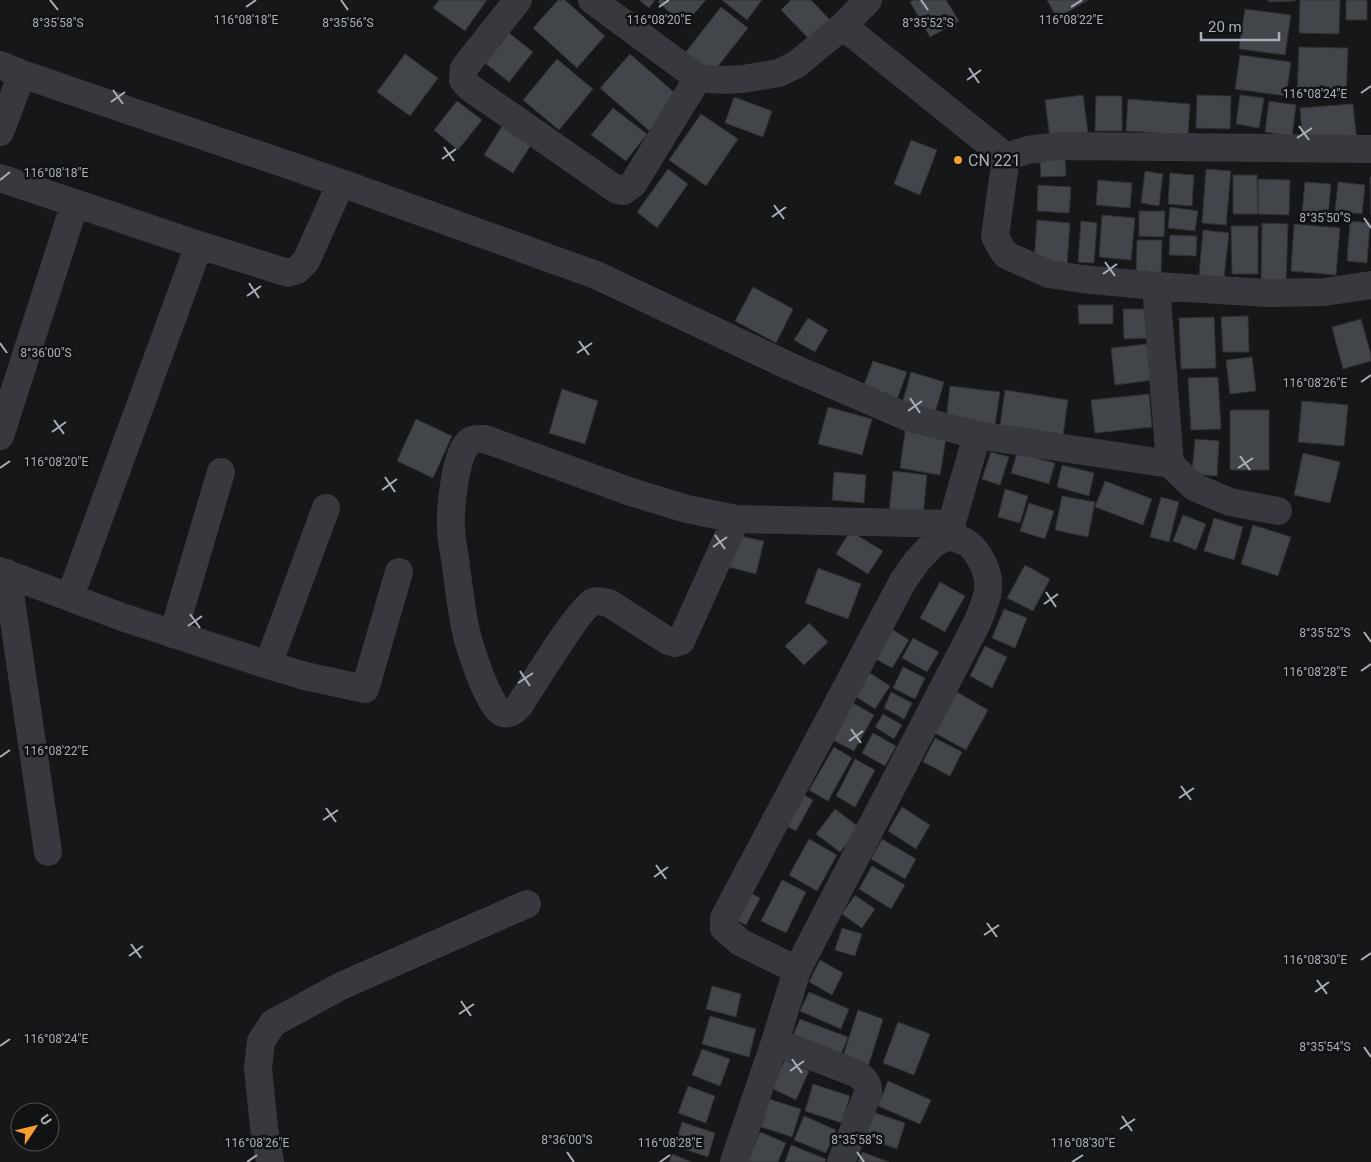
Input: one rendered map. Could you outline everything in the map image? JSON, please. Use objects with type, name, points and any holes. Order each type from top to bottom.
[{"type":"street","points":[[518,0],[464,68],[463,80],[469,87],[617,190],[623,191],[633,184],[698,78]]},
{"type":"street","points":[[592,0],[698,78],[723,80],[779,73],[797,64],[843,26],[868,0]]},
{"type":"street","points":[[843,26],[1006,157]]},
{"type":"street","points":[[0,132],[11,70],[342,183],[596,275],[789,366],[907,417],[977,435],[1170,464],[1194,486],[1230,502],[1278,510]]},
{"type":"street","points":[[1006,157],[1028,150],[1060,146],[1371,149]]},
{"type":"street","points":[[1006,157],[995,236],[1006,255],[1049,274],[1156,286],[1266,293],[1324,292],[1371,285]]},
{"type":"street","points":[[0,178],[198,245],[288,273],[297,270],[306,261],[342,183]]},
{"type":"street","points":[[0,436],[75,203]]},
{"type":"street","points":[[70,598],[198,245]]},
{"type":"street","points":[[1156,286],[1170,464]]},
{"type":"street","points":[[797,970],[740,942],[724,928],[724,918],[903,581],[917,561],[950,530],[977,435]]},
{"type":"street","points":[[734,1162],[775,1042],[797,970],[976,625],[985,603],[989,578],[984,565],[968,543],[950,530],[736,519],[687,509],[640,495],[485,440],[476,439],[469,442],[458,463],[451,529],[465,628],[474,660],[490,699],[497,709],[509,713],[519,706],[574,623],[592,603],[600,601],[608,604],[668,641],[675,643],[681,641],[736,519]]},
{"type":"street","points":[[173,634],[221,472]]},
{"type":"street","points":[[268,665],[326,508]]},
{"type":"street","points":[[4,572],[122,617],[268,665],[305,676],[365,689],[399,572]]},
{"type":"street","points":[[4,572],[48,852]]},
{"type":"street","points":[[270,1162],[264,1128],[258,1068],[261,1041],[273,1023],[341,986],[527,904]]},
{"type":"street","points":[[775,1042],[861,1076],[867,1084],[868,1093],[841,1162]]},
{"type":"building","points":[[439,0],[487,0],[465,31],[433,8]]},
{"type":"building","points":[[558,0],[565,0],[605,36],[577,68],[533,28]]},
{"type":"building","points":[[639,0],[655,0],[649,8]]},
{"type":"building","points":[[660,0],[706,0],[684,25],[658,2]]},
{"type":"building","points":[[722,0],[762,0],[747,20]]},
{"type":"building","points":[[791,0],[811,0],[833,23],[812,42],[781,10]]},
{"type":"building","points":[[913,0],[946,0],[959,21],[930,37],[910,2]]},
{"type":"building","points":[[1047,0],[1088,0],[1057,18]]},
{"type":"building","points":[[1268,0],[1295,0],[1295,1],[1268,2]]},
{"type":"building","points":[[1300,0],[1340,0],[1339,34],[1299,33]]},
{"type":"building","points":[[1346,0],[1367,0],[1367,20],[1346,20]]},
{"type":"building","points":[[721,7],[748,28],[711,75],[685,53]]},
{"type":"building","points":[[1245,9],[1291,15],[1285,55],[1239,49]]},
{"type":"building","points":[[509,33],[533,52],[509,82],[485,63]]},
{"type":"building","points":[[1299,47],[1348,48],[1346,96],[1297,94]]},
{"type":"building","points":[[405,54],[438,78],[410,116],[377,92]]},
{"type":"building","points":[[630,54],[683,100],[653,134],[600,88]]},
{"type":"building","points":[[1240,55],[1291,62],[1286,96],[1235,89]]},
{"type":"building","points":[[557,59],[593,89],[559,130],[523,100]]},
{"type":"building","points":[[1083,95],[1088,133],[1050,138],[1045,100]]},
{"type":"building","points":[[1197,95],[1231,96],[1230,129],[1196,128]]},
{"type":"building","points":[[1240,95],[1264,98],[1259,128],[1236,124]]},
{"type":"building","points":[[1096,96],[1122,96],[1122,131],[1095,131]]},
{"type":"building","points":[[734,97],[772,111],[763,137],[725,123]]},
{"type":"building","points":[[1128,99],[1190,104],[1188,135],[1126,131]]},
{"type":"building","points":[[457,101],[482,120],[458,150],[434,130]]},
{"type":"building","points":[[1269,101],[1296,105],[1292,136],[1265,132]]},
{"type":"building","points":[[1353,104],[1357,142],[1303,147],[1300,108]]},
{"type":"building","points":[[613,108],[647,134],[626,161],[591,135]]},
{"type":"building","points":[[701,114],[738,139],[706,186],[669,160]]},
{"type":"building","points":[[502,126],[531,145],[513,173],[484,155]]},
{"type":"building","points":[[911,140],[937,150],[920,195],[894,184]]},
{"type":"building","points":[[1065,158],[1066,176],[1041,177],[1040,159]]},
{"type":"building","points":[[668,169],[688,184],[657,228],[637,212]]},
{"type":"building","points":[[1206,169],[1231,171],[1226,225],[1202,223]]},
{"type":"building","points":[[1145,171],[1163,174],[1159,206],[1141,203]]},
{"type":"building","points":[[1170,173],[1194,175],[1192,206],[1168,204]]},
{"type":"building","points":[[1233,175],[1257,175],[1258,214],[1233,214]]},
{"type":"building","points":[[1370,177],[1371,177],[1371,215]]},
{"type":"building","points":[[1258,179],[1290,180],[1289,215],[1258,214]]},
{"type":"building","points":[[1098,180],[1132,183],[1130,208],[1096,205]]},
{"type":"building","points":[[1305,182],[1331,184],[1328,216],[1302,213]]},
{"type":"building","points":[[1338,182],[1365,185],[1362,214],[1335,211]]},
{"type":"building","points":[[1038,185],[1071,187],[1069,213],[1037,211]]},
{"type":"building","points":[[1170,207],[1198,211],[1195,231],[1168,228]]},
{"type":"building","points":[[1139,211],[1165,211],[1164,237],[1139,236]]},
{"type":"building","points":[[1102,215],[1135,218],[1131,260],[1099,257]]},
{"type":"building","points":[[1037,220],[1070,223],[1067,264],[1034,261]]},
{"type":"building","points":[[1081,221],[1097,223],[1094,263],[1078,262]]},
{"type":"building","points":[[1350,221],[1370,223],[1367,263],[1347,261]]},
{"type":"building","points":[[1262,223],[1288,224],[1286,284],[1261,284]]},
{"type":"building","points":[[1294,224],[1340,228],[1336,275],[1291,271]]},
{"type":"building","points":[[1231,226],[1258,226],[1258,274],[1232,274]]},
{"type":"building","points":[[1203,230],[1229,233],[1224,278],[1199,276]]},
{"type":"building","points":[[1170,235],[1197,236],[1196,256],[1169,255]]},
{"type":"building","points":[[1137,240],[1162,240],[1161,274],[1136,274]]},
{"type":"building","points":[[753,287],[793,309],[776,343],[735,321]]},
{"type":"building","points":[[1078,305],[1113,305],[1113,324],[1079,324]]},
{"type":"building","points":[[1123,309],[1151,309],[1152,338],[1124,339]]},
{"type":"building","points":[[1248,316],[1249,352],[1223,352],[1221,317]]},
{"type":"building","points":[[1214,317],[1216,368],[1181,369],[1179,318]]},
{"type":"building","points":[[808,318],[828,330],[815,352],[794,340]]},
{"type":"building","points":[[1361,319],[1371,361],[1343,369],[1332,327]]},
{"type":"building","points":[[1148,344],[1153,380],[1115,385],[1111,348]]},
{"type":"building","points":[[1252,357],[1256,391],[1230,394],[1226,360]]},
{"type":"building","points":[[873,361],[907,372],[895,405],[861,393]]},
{"type":"building","points":[[911,372],[944,382],[935,413],[902,404]]},
{"type":"building","points":[[1218,377],[1221,429],[1191,430],[1188,378]]},
{"type":"building","points":[[950,386],[1000,392],[995,425],[946,419]]},
{"type":"building","points":[[562,389],[598,401],[585,444],[549,433]]},
{"type":"building","points":[[1005,390],[1068,400],[1063,435],[1000,425]]},
{"type":"building","points":[[1149,394],[1152,427],[1095,433],[1091,400]]},
{"type":"building","points":[[1302,401],[1348,405],[1344,446],[1298,442]]},
{"type":"building","points":[[828,407],[872,419],[862,455],[818,444]]},
{"type":"building","points":[[1230,410],[1269,410],[1269,470],[1230,470]]},
{"type":"building","points":[[416,419],[452,436],[433,478],[397,461]]},
{"type":"building","points":[[906,425],[947,432],[940,475],[900,468]]},
{"type":"building","points":[[1195,439],[1219,441],[1217,476],[1192,474]]},
{"type":"building","points":[[991,452],[1009,457],[1000,485],[982,479]]},
{"type":"building","points":[[1017,453],[1055,463],[1049,484],[1011,473]]},
{"type":"building","points":[[1303,453],[1340,462],[1330,503],[1294,495]]},
{"type":"building","points":[[1062,465],[1094,473],[1089,496],[1057,487]]},
{"type":"building","points":[[893,471],[927,475],[923,517],[889,513]]},
{"type":"building","points":[[834,472],[866,475],[864,503],[832,500]]},
{"type":"building","points":[[1105,481],[1152,499],[1143,525],[1095,507]]},
{"type":"building","points":[[1005,489],[1028,496],[1020,523],[998,517]]},
{"type":"building","points":[[1062,496],[1095,502],[1088,537],[1055,530]]},
{"type":"building","points":[[1161,497],[1179,502],[1169,542],[1150,537]]},
{"type":"building","points":[[1029,503],[1054,511],[1045,539],[1020,531]]},
{"type":"building","points":[[1183,515],[1206,524],[1196,550],[1173,541]]},
{"type":"building","points":[[1214,518],[1243,527],[1234,560],[1204,551]]},
{"type":"building","points":[[1253,525],[1291,537],[1278,576],[1241,564]]},
{"type":"building","points":[[850,531],[883,551],[868,574],[836,554]]},
{"type":"building","points":[[735,535],[764,541],[756,574],[728,567]]},
{"type":"building","points":[[1025,565],[1050,579],[1033,611],[1007,598]]},
{"type":"building","points":[[818,568],[861,584],[848,619],[805,603]]},
{"type":"building","points":[[940,582],[965,596],[945,632],[920,618]]},
{"type":"building","points":[[1004,609],[1027,618],[1015,648],[992,638]]},
{"type":"building","points":[[809,623],[828,642],[804,665],[785,646]]},
{"type":"building","points":[[893,630],[909,640],[892,668],[876,659]]},
{"type":"building","points":[[913,638],[939,652],[927,672],[902,658]]},
{"type":"building","points":[[985,646],[1007,657],[992,688],[970,676]]},
{"type":"building","points":[[903,667],[925,678],[915,699],[893,688]]},
{"type":"building","points":[[870,673],[890,686],[875,709],[855,696]]},
{"type":"building","points":[[891,692],[912,703],[904,719],[884,708]]},
{"type":"building","points":[[957,692],[988,710],[966,750],[935,733]]},
{"type":"building","points":[[849,701],[874,715],[854,751],[829,738]]},
{"type":"building","points":[[883,714],[902,725],[894,739],[875,727]]},
{"type":"building","points":[[873,733],[896,746],[885,766],[862,753]]},
{"type":"building","points":[[935,738],[962,752],[950,776],[923,762]]},
{"type":"building","points":[[834,747],[852,758],[828,801],[809,790]]},
{"type":"building","points":[[855,759],[875,770],[855,807],[836,796]]},
{"type":"building","points":[[793,789],[813,800],[796,831],[777,821]]},
{"type":"building","points":[[902,807],[930,825],[916,849],[888,831]]},
{"type":"building","points":[[835,809],[860,828],[840,852],[816,834]]},
{"type":"building","points":[[809,839],[837,855],[817,891],[789,875]]},
{"type":"building","points":[[882,839],[916,859],[905,879],[871,859]]},
{"type":"building","points":[[872,866],[905,885],[891,909],[859,889]]},
{"type":"building","points":[[782,880],[806,892],[786,933],[761,921]]},
{"type":"building","points":[[740,888],[760,898],[746,925],[728,916]]},
{"type":"building","points":[[855,895],[875,909],[862,928],[842,914]]},
{"type":"building","points":[[842,928],[862,934],[855,956],[835,950]]},
{"type":"building","points":[[820,960],[843,973],[832,995],[809,982]]},
{"type":"building","points":[[712,986],[741,994],[736,1017],[706,1009]]},
{"type":"building","points":[[809,992],[849,1009],[841,1029],[800,1011]]},
{"type":"building","points":[[858,1010],[883,1019],[868,1067],[842,1059]]},
{"type":"building","points":[[710,1016],[756,1029],[749,1057],[702,1044]]},
{"type":"building","points":[[800,1019],[848,1037],[839,1059],[791,1040]]},
{"type":"building","points":[[898,1022],[930,1034],[914,1075],[883,1063]]},
{"type":"building","points":[[702,1049],[730,1059],[720,1086],[692,1075]]},
{"type":"building","points":[[785,1060],[809,1071],[796,1100],[771,1088]]},
{"type":"building","points":[[888,1081],[931,1100],[920,1124],[878,1106]]},
{"type":"building","points":[[813,1084],[850,1096],[842,1123],[805,1111]]},
{"type":"building","points":[[688,1086],[715,1096],[706,1123],[678,1113]]},
{"type":"building","points":[[769,1099],[801,1109],[792,1137],[761,1127]]},
{"type":"building","points":[[873,1112],[905,1123],[897,1149],[865,1137]]},
{"type":"building","points":[[804,1116],[836,1130],[826,1153],[794,1140]]},
{"type":"building","points":[[682,1122],[715,1133],[708,1157],[675,1146]]},
{"type":"building","points":[[760,1132],[786,1143],[778,1162],[747,1162]]},
{"type":"building","points":[[791,1145],[826,1159],[825,1162],[785,1162]]},
{"type":"building","points":[[862,1152],[889,1162],[858,1162]]},
{"type":"building","points":[[672,1154],[692,1162],[669,1162]]},
{"type":"place","name":"CN 221","points":[[958,160]]}]
